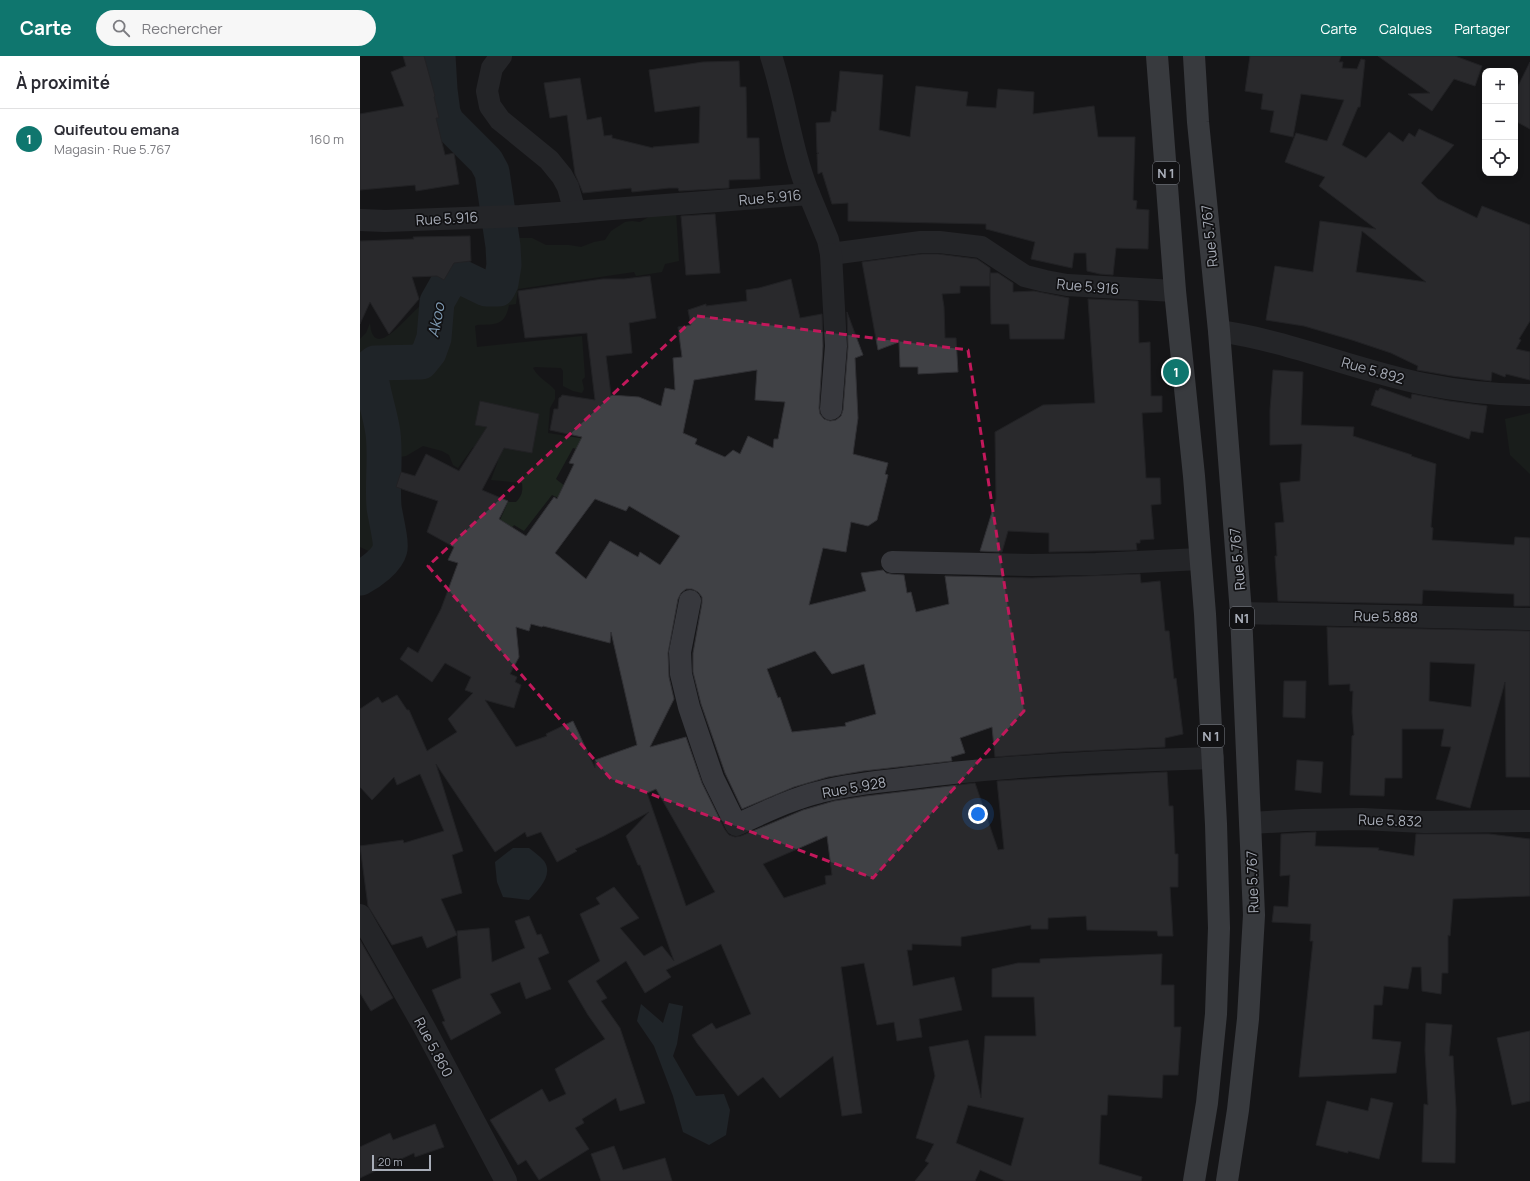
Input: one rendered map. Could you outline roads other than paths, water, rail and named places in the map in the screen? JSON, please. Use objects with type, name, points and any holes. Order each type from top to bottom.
[{"type":"highway","name":"N 1","points":[[1157,56],[1175,291],[1194,476],[1200,559],[1212,758],[1219,928],[1216,1014],[1207,1103],[1194,1181]]},
{"type":"highway","name":"Rue 5.767","points":[[1194,56],[1198,122],[1219,331],[1241,613],[1254,915],[1248,1019],[1238,1110],[1227,1181]]},
{"type":"street","points":[[501,56],[492,68],[486,91],[490,106],[500,120],[549,160],[562,176],[568,186],[575,212]]},
{"type":"street","points":[[771,56],[780,84],[797,162],[809,194]]},
{"type":"street","name":"Rue 5.916","points":[[360,220],[385,221],[520,216],[809,194],[828,240],[831,254],[921,242],[939,242],[981,248],[1025,276],[1044,281],[1068,285],[1175,291]]},
{"type":"street","points":[[831,254],[836,346],[831,409]]},
{"type":"street","name":"Rue 5.892","points":[[1219,331],[1274,341],[1424,384],[1505,395],[1530,395]]},
{"type":"street","points":[[892,562],[1032,565],[1096,564],[1200,559]]},
{"type":"street","name":"Rue 5.928","points":[[690,601],[680,652],[681,674],[689,707],[713,778],[736,825],[783,805],[820,792],[853,786],[970,771],[1126,761],[1212,758]]},
{"type":"street","name":"Rue 5.888","points":[[1241,613],[1530,619]]},
{"type":"street","name":"Rue 5.832","points":[[1250,823],[1362,819],[1424,822],[1530,821]]},
{"type":"street","name":"Rue 5.860","points":[[360,915],[424,1027],[506,1181]]},
{"type":"waterway","name":"Akoo","points":[[360,578],[382,562],[390,549],[384,507],[383,433],[372,384],[370,367],[375,363],[421,362],[429,352],[434,338],[437,302],[450,279],[459,276],[486,289],[498,289],[501,283],[504,265],[503,246],[492,172],[486,161],[447,122],[443,113],[438,56]]},
{"type":"place","name":"Quifeutou emana","points":[[1176,372]]}]
